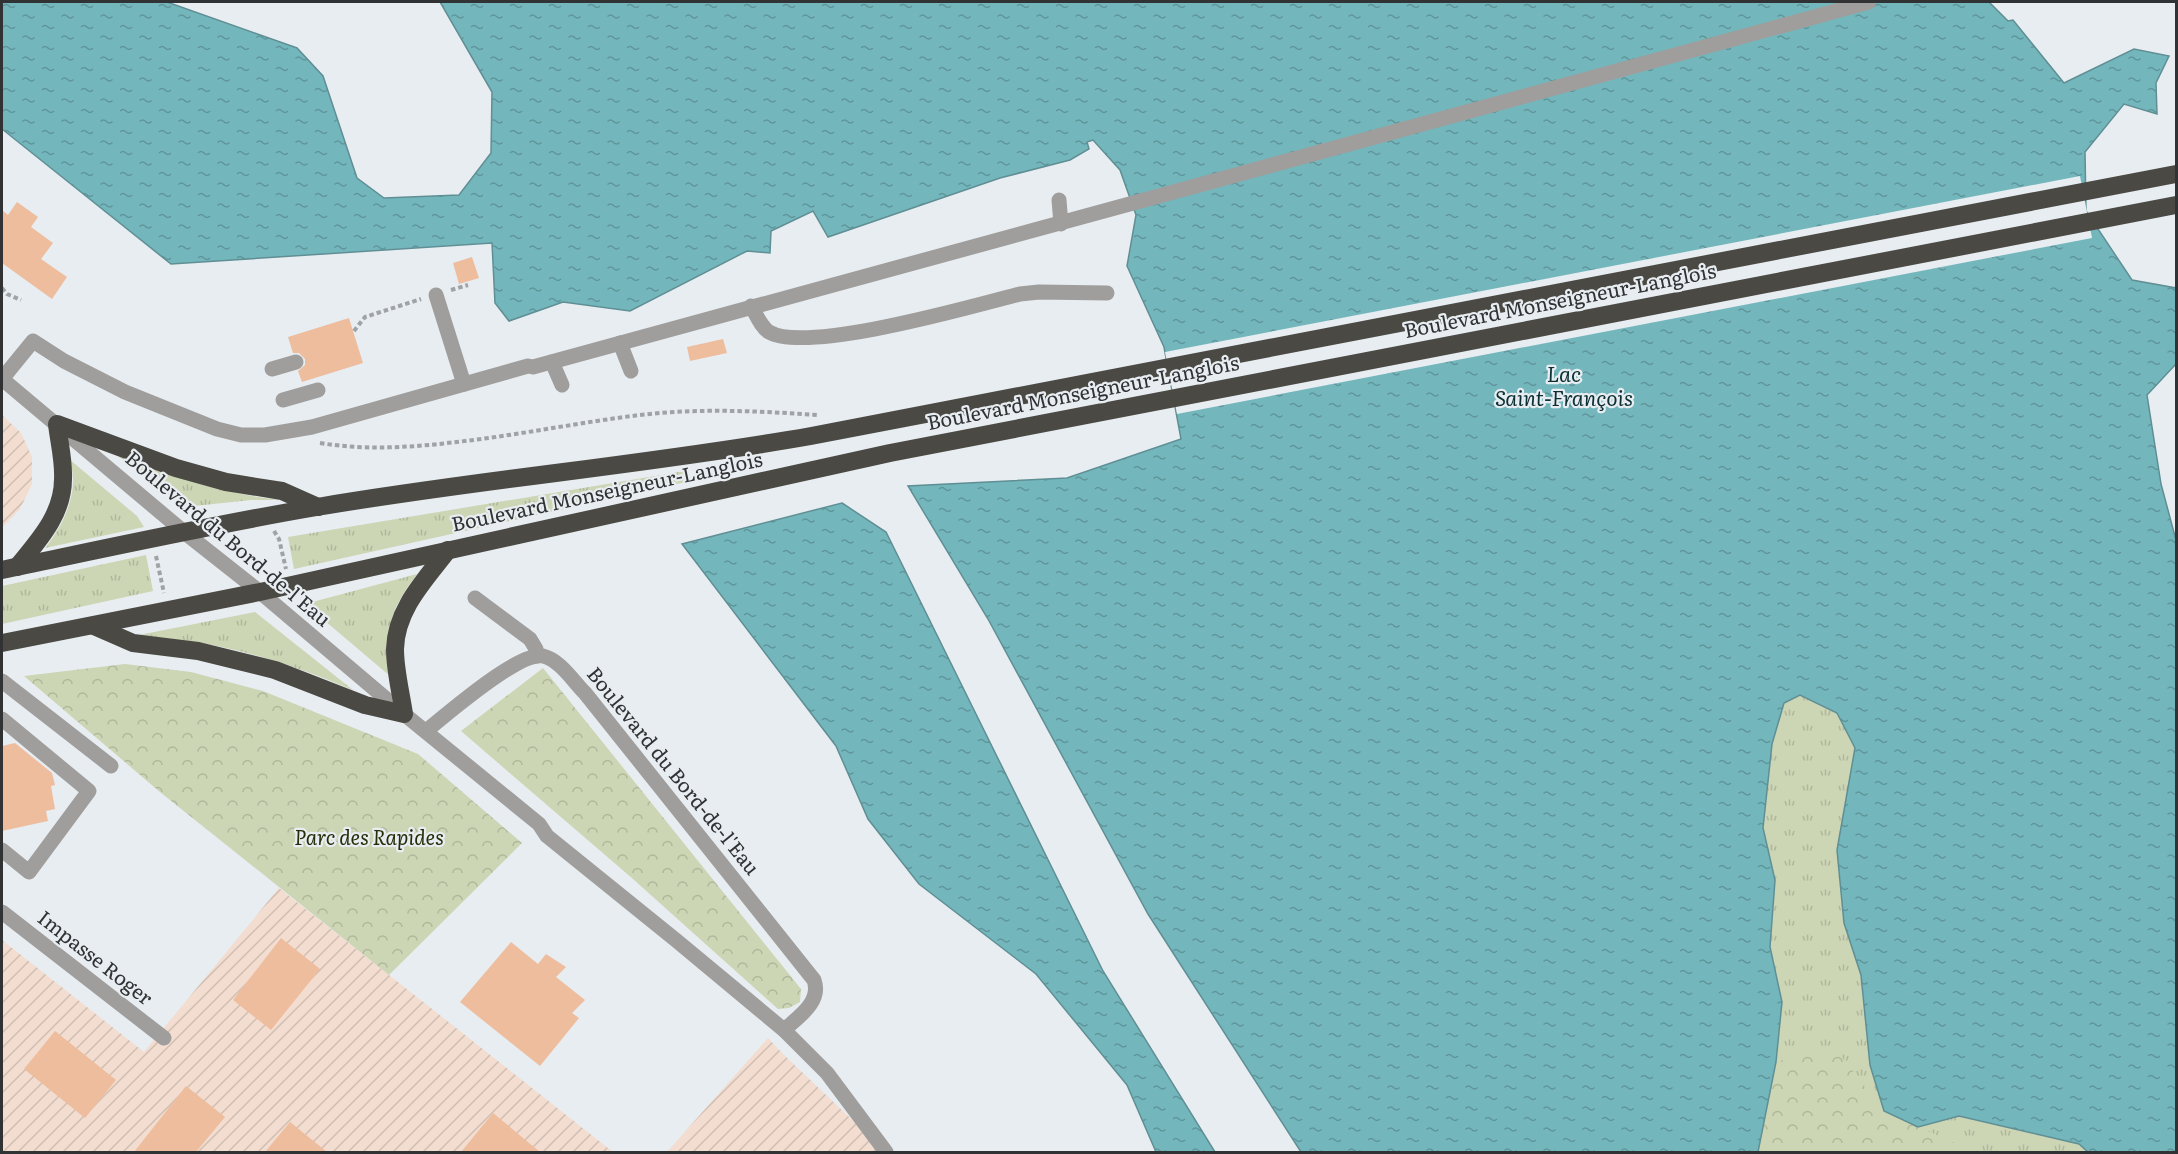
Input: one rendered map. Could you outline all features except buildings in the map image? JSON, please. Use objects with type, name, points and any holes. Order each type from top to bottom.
[{"type":"highway","name":"Boulevard Monseigneur-Langlois","points":[[9,569],[184,532],[318,507],[733,449],[1168,368],[2176,174]]},
{"type":"highway","name":"Boulevard Monseigneur-Langlois","points":[[2,643],[260,592],[890,453],[2176,205]]},
{"type":"highway","points":[[9,569],[48,526],[59,503],[63,478],[57,424],[176,468],[226,482],[282,491],[318,507]]},
{"type":"highway","points":[[94,626],[133,643],[198,651],[275,670],[365,705],[404,714],[395,650],[400,621],[414,594],[448,550]]},
{"type":"street","points":[[2,379],[33,341],[64,361],[125,392],[217,429],[254,436],[312,427],[528,366],[533,367],[552,362],[751,306],[1061,224],[1869,2]]},
{"type":"street","points":[[1059,200],[1061,224]]},
{"type":"street","points":[[751,306],[764,327],[770,332],[783,337],[811,338],[864,331],[1020,294],[1107,293]]},
{"type":"street","points":[[436,295],[464,384]]},
{"type":"street","points":[[620,342],[631,371]]},
{"type":"street","points":[[272,369],[296,362]]},
{"type":"street","points":[[552,362],[562,385]]},
{"type":"street","name":"Boulevard du Bord-de-l'Eau","points":[[2,379],[539,824],[547,836],[677,940],[784,1030],[827,1073],[886,1152]]},
{"type":"street","points":[[283,400],[318,390]]},
{"type":"street","points":[[426,731],[511,666],[529,657],[537,656],[530,639],[475,598]]},
{"type":"street","name":"Boulevard du Bord-de-l'Eau","points":[[537,656],[554,661],[585,693],[814,980],[816,994],[813,1002],[784,1030]]},
{"type":"street","points":[[2,681],[111,766]]},
{"type":"street","points":[[2,719],[89,791],[29,872],[2,850]]},
{"type":"street","name":"Impasse Roger","points":[[2,912],[164,1038]]},
{"type":"path","points":[[354,331],[365,317],[468,285]]},
{"type":"path","points":[[2,288],[7,294],[21,300]]},
{"type":"path","points":[[311,441],[355,447],[412,447],[696,410],[826,416]]},
{"type":"path","name":"Boulevard du Bord-de-l'Eau","points":[[279,539],[286,569]]},
{"type":"path","points":[[156,555],[163,590]]},
{"type":"shaded area","points":[[2,415],[21,433],[32,457],[32,484],[20,509],[2,528]]},
{"type":"shaded area","points":[[279,888],[613,1152],[2,1152],[2,940],[144,1052]]},
{"type":"shaded area","points":[[768,1038],[784,1055],[886,1152],[667,1152]]},
{"type":"green space","points":[[118,456],[197,483],[279,500],[251,500],[185,507]]},
{"type":"green space","points":[[69,459],[137,516],[144,527],[45,548],[61,525],[69,506],[73,476]]},
{"type":"green space","points":[[685,471],[688,474],[686,482],[294,569],[288,537]]},
{"type":"green space","points":[[146,555],[153,591],[2,624],[2,586]]},
{"type":"green space","points":[[417,574],[394,611],[391,622],[390,676],[305,604]]},
{"type":"green space","points":[[255,612],[353,690],[248,653],[212,645],[139,635]]},
{"type":"green space","name":"Parc des Rapides","points":[[125,664],[191,672],[263,691],[418,754],[522,843],[389,975],[160,792],[24,676]]},
{"type":"green space","points":[[543,668],[801,989],[800,1002],[789,1008],[778,1009],[633,879],[461,731]]},
{"type":"green space","points":[[1800,695],[1837,713],[1856,748],[1837,850],[1844,923],[1861,975],[1870,1065],[1918,1127],[1959,1116],[2079,1144],[2088,1152],[1758,1152],[1782,1002],[1770,947],[1775,880],[1763,828],[1772,744],[1784,703]]},
{"type":"green space","points":[[1834,1047],[1884,1111],[1974,1152],[1758,1152],[1776,1062]]},
{"type":"water","name":"Lac Saint-François","points":[[2,2],[167,2],[297,48],[323,76],[357,178],[384,198],[459,195],[491,153],[492,92],[440,2],[1989,2],[2008,21],[2013,20],[2064,83],[2134,49],[2169,56],[2156,83],[2157,114],[2124,104],[2085,152],[2086,211],[2132,280],[2176,288],[2176,364],[2147,395],[2161,484],[2176,540],[2176,1152],[2088,1152],[2079,1144],[1959,1116],[1918,1127],[1884,1111],[1870,1065],[1861,975],[1844,923],[1837,850],[1855,748],[1837,713],[1800,695],[1784,703],[1772,744],[1763,828],[1775,880],[1770,947],[1782,1002],[1776,1062],[1758,1152],[1301,1152],[1148,914],[988,619],[908,486],[1067,478],[1181,439],[1164,347],[1127,266],[1136,215],[1120,170],[1093,140],[1087,142],[1089,149],[1070,160],[1000,178],[828,237],[813,211],[771,231],[770,253],[747,251],[630,311],[563,302],[509,321],[495,303],[492,243],[171,264],[2,129]]},
{"type":"water","points":[[842,503],[886,532],[1103,971],[1215,1152],[1156,1152],[1127,1085],[1036,974],[919,884],[868,819],[836,746],[682,544]]},
{"type":"pier","points":[[2080,176],[2092,238],[1177,414],[1165,352]]}]
